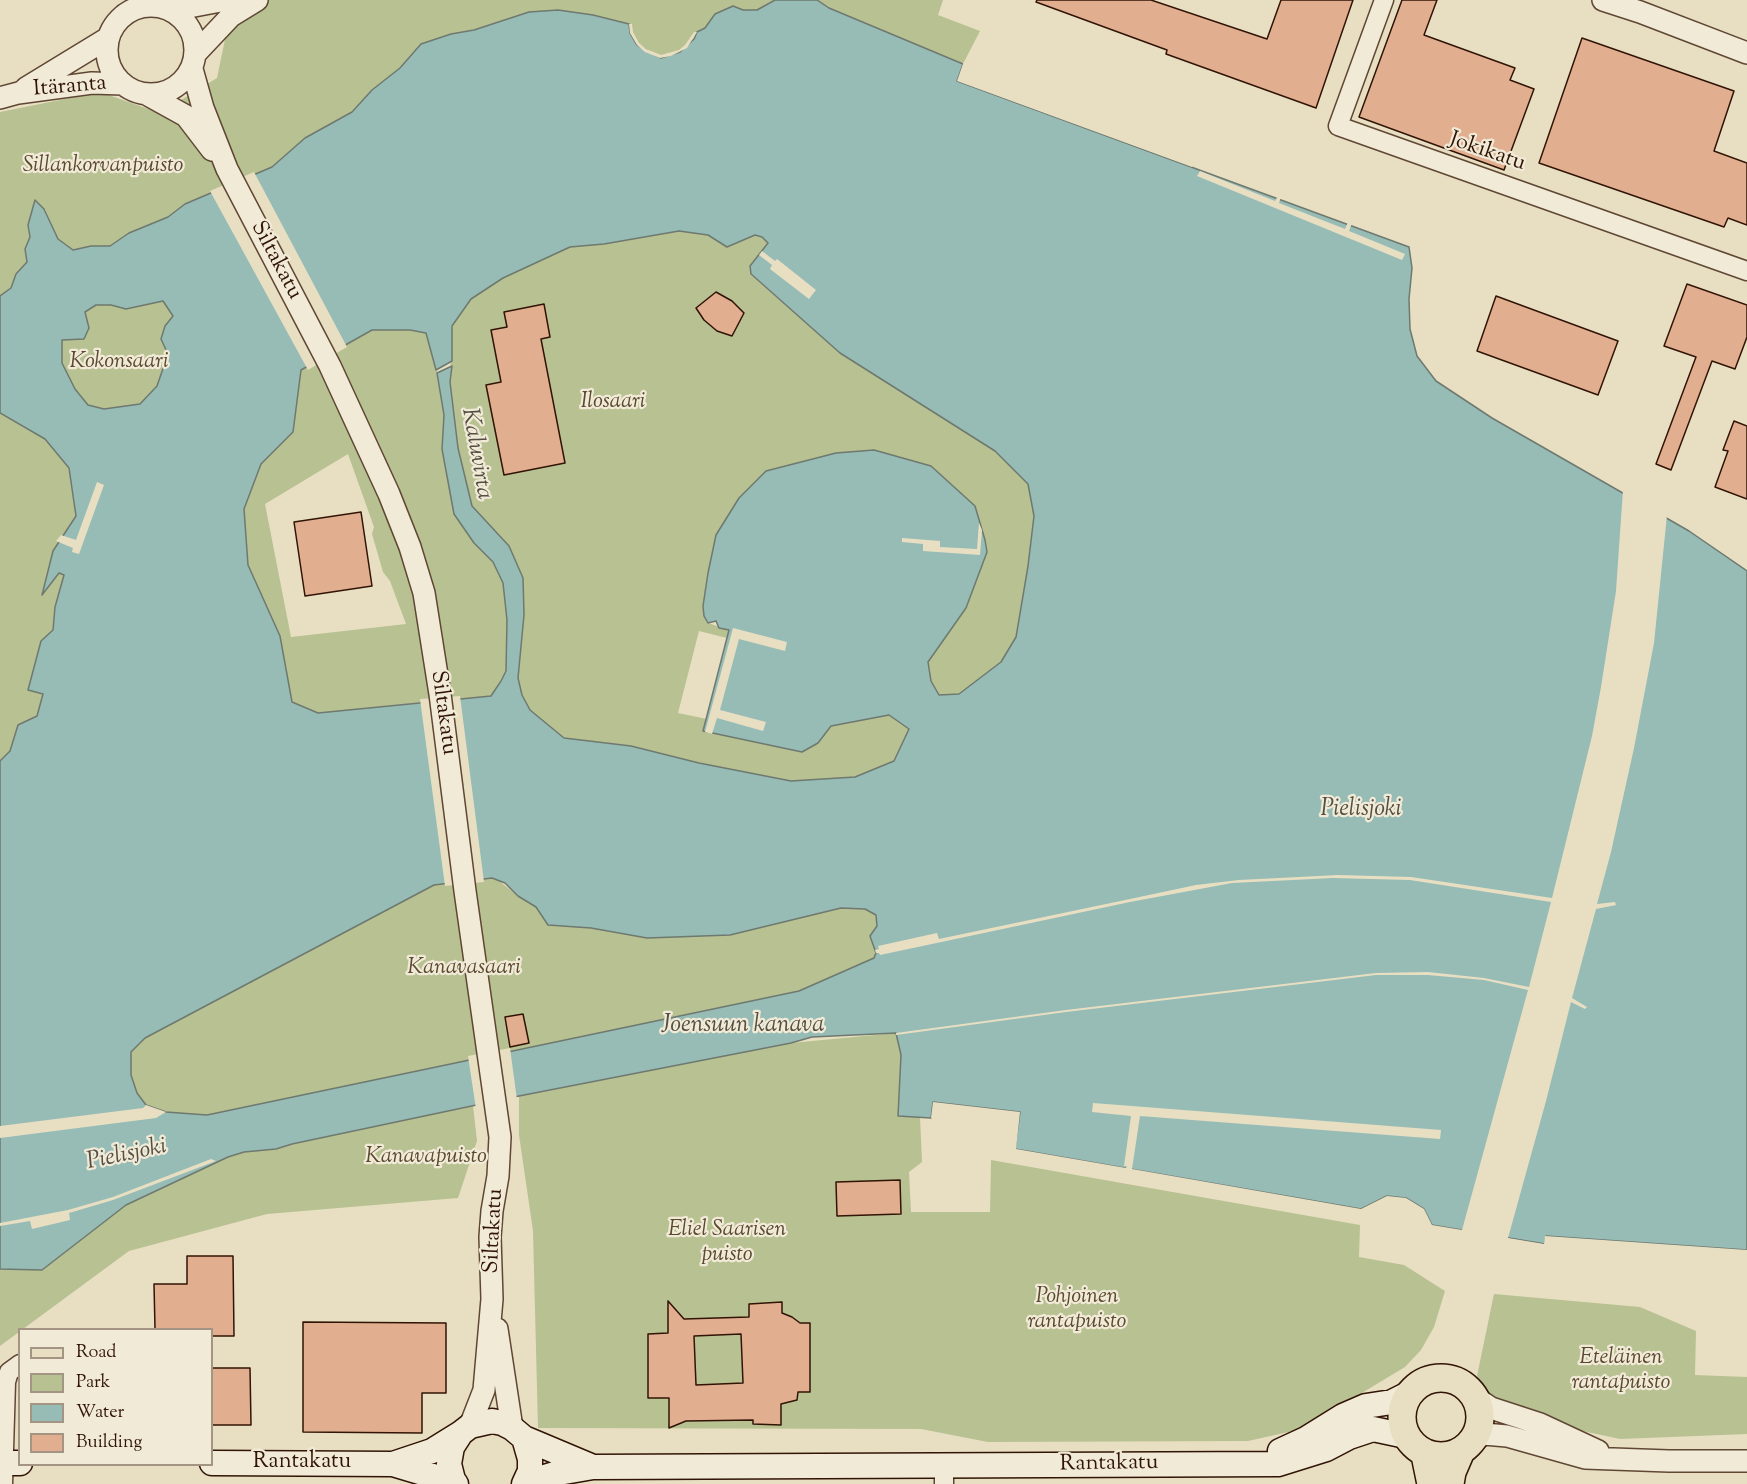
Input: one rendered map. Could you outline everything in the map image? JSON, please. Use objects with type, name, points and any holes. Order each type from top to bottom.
[{"type":"main road","points":[[1431,1484],[1425,1455],[1406,1436],[1401,1423],[1402,1408],[1408,1394],[1418,1385],[1430,1379],[1445,1378],[1461,1383],[1476,1398],[1480,1414],[1479,1428],[1452,1472],[1450,1484]]},
{"type":"main road","name":"Rantakatu","points":[[1228,1465],[1277,1452],[1306,1439],[1343,1416],[1366,1406],[1392,1402],[1408,1394]]},
{"type":"main road","name":"Rantakatu","points":[[393,1464],[432,1450],[481,1422],[492,1421],[594,1467]]},
{"type":"main road","name":"Rantakatu","points":[[524,1483],[558,1473],[594,1467],[944,1475],[1278,1464],[1326,1449],[1349,1437],[1373,1429],[1406,1436]]},
{"type":"main road","points":[[456,1484],[449,1464],[452,1447],[466,1430]]},
{"type":"main road","points":[[518,1433],[530,1459],[530,1471],[524,1483]]},
{"type":"main road","points":[[1425,1455],[1450,1457],[1467,1446]]},
{"type":"main road","name":"Rantakatu","points":[[213,1463],[393,1464],[433,1476],[447,1484]]},
{"type":"street","points":[[173,10],[226,0]]},
{"type":"street","points":[[194,61],[194,36],[186,21],[173,10],[158,5],[141,6],[126,12],[115,24],[108,38],[107,55],[112,71],[123,84],[135,92],[148,95],[166,92],[181,83],[194,61],[231,16],[257,0]]},
{"type":"street","name":"Jokikatu","points":[[1384,0],[1338,126],[1747,271]]},
{"type":"street","points":[[1603,0],[1747,53]]},
{"type":"street","name":"Itäranta","points":[[9,95],[108,38]]},
{"type":"street","name":"Siltakatu","points":[[194,61],[203,108],[227,170],[330,366],[368,445],[410,547],[423,593],[440,694],[500,1137],[498,1176],[490,1237],[492,1299],[484,1390],[466,1430]]},
{"type":"street","name":"Itäranta","points":[[9,95],[92,83],[123,84]]},
{"type":"street","name":"Siltakatu","points":[[148,95],[186,116],[227,170]]},
{"type":"street","name":"Siltakatu","points":[[492,1299],[518,1433]]},
{"type":"street","points":[[6,1468],[6,1382],[9,1372],[18,1365]]},
{"type":"street","points":[[1476,1398],[1491,1408],[1540,1424],[1621,1460]]},
{"type":"street","points":[[1467,1446],[1484,1434],[1507,1436],[1585,1458],[1747,1461]]},
{"type":"green space","name":"Sillankorvanpuisto","points":[[266,0],[775,0],[757,10],[743,10],[733,6],[715,14],[705,28],[697,32],[687,48],[660,58],[474,30],[451,34],[421,44],[400,68],[372,90],[351,112],[305,138],[272,167],[185,204],[168,217],[129,233],[110,246],[91,246],[73,250],[58,239],[45,209],[28,225],[30,237],[25,249],[27,262],[16,274],[11,288],[0,296],[0,112],[100,92],[160,113],[217,78],[228,25]]},
{"type":"green space","points":[[817,0],[943,0],[938,15],[980,31],[963,64],[829,8]]},
{"type":"green space","name":"Ilosaari","points":[[679,231],[708,235],[727,247],[755,235],[762,237],[768,243],[750,265],[751,275],[840,353],[995,451],[1028,484],[1034,516],[1016,637],[1001,662],[959,694],[940,696],[931,681],[928,662],[987,552],[975,506],[717,535],[708,573],[703,606],[704,616],[708,623],[729,630],[727,638],[699,631],[678,713],[707,719],[704,731],[818,743],[831,726],[889,715],[909,729],[894,761],[855,777],[791,781],[699,763],[631,746],[564,738],[530,710],[522,695],[518,678],[524,615],[523,578],[509,546],[472,506],[458,448],[450,382],[452,326],[471,299],[503,278],[570,247],[604,244]]},
{"type":"green space","name":"Kokonsaari","points":[[163,301],[174,316],[165,326],[168,353],[157,386],[140,404],[104,409],[88,405],[75,389],[62,363],[62,340],[84,339],[89,328],[85,312],[96,305],[111,305],[126,309]]},
{"type":"green space","points":[[372,330],[410,330],[426,333],[440,382],[444,415],[442,448],[474,543],[493,562],[503,583],[507,620],[506,671],[491,696],[318,713],[292,702],[280,636],[248,565],[244,509],[261,464],[293,432],[301,370]],"holes":[[[348,454],[374,527],[372,534],[383,572],[390,581],[406,624],[291,637],[265,504]]]},
{"type":"green space","points":[[0,413],[45,439],[69,468],[76,516],[53,551],[42,593],[59,573],[64,575],[55,607],[53,630],[28,690],[43,694],[37,716],[18,725],[10,751],[0,761]]},
{"type":"green space","name":"Kanavasaari","points":[[489,873],[536,907],[548,925],[730,935],[841,908],[865,909],[876,915],[877,926],[870,936],[876,953],[874,958],[799,991],[207,1115],[166,1112],[146,1105],[137,1093],[131,1075],[131,1052],[145,1038],[434,885]]},
{"type":"green space","points":[[896,1033],[901,1055],[898,1116],[920,1117],[922,1162],[909,1172],[911,1212],[990,1212],[991,1160],[1360,1225],[1359,1257],[1404,1265],[1445,1291],[1434,1327],[1421,1350],[1405,1367],[1302,1429],[1248,1441],[988,1442],[921,1429],[538,1428],[533,1231],[519,1135],[519,1096],[791,1043]]},
{"type":"green space","name":"Kanavapuisto","points":[[473,1106],[477,1141],[458,1198],[267,1214],[129,1251],[24,1328],[18,1328],[18,1333],[0,1346],[0,1269],[42,1270],[126,1205],[228,1157]]},
{"type":"green space","name":"Eteläinen rantapuisto","points":[[1494,1294],[1640,1307],[1696,1331],[1695,1375],[1747,1377],[1747,1434],[1620,1439],[1587,1432],[1507,1406],[1489,1396],[1477,1376]]},
{"type":"water","name":"Pielisjoki","points":[[775,0],[817,0],[829,8],[963,64],[957,81],[1409,247],[1412,268],[1409,299],[1410,329],[1417,356],[1436,381],[1492,418],[1689,531],[1747,571],[1747,1250],[1546,1236],[1545,1244],[1432,1225],[1424,1209],[1406,1198],[1387,1196],[1361,1209],[1015,1149],[1020,1112],[933,1102],[931,1118],[898,1116],[901,1055],[896,1033],[812,1037],[519,1096],[276,1149],[244,1152],[228,1157],[126,1205],[42,1270],[0,1269],[0,761],[10,751],[18,725],[37,716],[43,694],[28,690],[41,641],[53,630],[55,607],[64,575],[59,573],[42,595],[53,551],[76,516],[69,468],[45,439],[0,413],[0,296],[11,288],[16,274],[27,262],[25,249],[30,237],[28,225],[35,200],[44,209],[58,239],[73,250],[91,246],[110,246],[129,233],[168,217],[185,204],[272,167],[305,138],[352,112],[372,90],[400,68],[421,44],[529,12],[558,10],[593,15],[629,24],[630,33],[637,45],[661,58],[680,52],[694,39],[697,32],[705,28],[715,14],[733,6],[743,10],[757,10]],"holes":[[[679,231],[708,235],[727,247],[755,235],[762,237],[768,243],[750,266],[751,274],[840,353],[995,451],[1028,484],[1034,516],[1016,637],[1001,662],[959,694],[939,695],[931,681],[928,662],[966,608],[987,552],[975,506],[931,466],[874,450],[836,453],[766,471],[739,498],[716,535],[703,606],[704,616],[708,623],[716,621],[719,628],[729,630],[703,731],[802,752],[818,743],[831,726],[889,715],[909,729],[894,761],[855,777],[791,781],[699,763],[631,746],[564,738],[530,710],[522,695],[518,678],[524,615],[523,578],[509,546],[472,506],[458,448],[450,382],[452,366],[437,373],[444,415],[442,449],[454,514],[474,543],[493,562],[503,583],[507,620],[506,671],[491,696],[318,713],[292,702],[280,636],[248,565],[244,509],[261,464],[293,432],[301,370],[372,330],[410,330],[426,333],[436,370],[452,361],[452,326],[471,299],[503,278],[570,247],[604,244]],[[163,301],[173,316],[165,326],[161,339],[168,354],[157,386],[140,404],[104,409],[88,405],[75,389],[62,363],[62,340],[84,339],[89,328],[85,312],[96,305],[111,305],[126,309]],[[492,878],[505,883],[518,896],[536,907],[548,925],[591,928],[647,938],[730,935],[841,908],[865,909],[876,915],[877,926],[870,936],[876,953],[874,958],[799,991],[207,1115],[166,1112],[146,1105],[137,1093],[131,1075],[131,1052],[145,1038],[434,885]]]},
{"type":"pier","points":[[629,24],[632,24],[633,32],[639,43],[646,49],[661,55],[679,50],[694,32],[697,32],[687,48],[671,56],[660,58],[645,52],[637,45],[630,33]]},
{"type":"pier","points":[[964,61],[966,64],[961,79],[1193,164],[1192,167],[957,81]]},
{"type":"pier","points":[[1200,171],[1275,201],[1278,196],[1281,197],[1279,203],[1345,229],[1348,222],[1352,223],[1349,231],[1405,254],[1402,260],[1197,176]]},
{"type":"pier","points":[[254,172],[347,347],[308,370],[210,191]]},
{"type":"pier","points":[[762,251],[775,261],[777,259],[816,290],[809,299],[770,269],[772,265],[759,255]]},
{"type":"pier","points":[[97,482],[104,485],[79,554],[72,552],[73,548],[56,541],[61,535],[76,540]]},
{"type":"pier","points":[[1623,490],[1667,515],[1654,643],[1634,748],[1597,904],[1615,902],[1616,905],[1596,909],[1572,998],[1587,1007],[1585,1009],[1571,1002],[1508,1238],[1544,1244],[1545,1236],[1747,1250],[1747,1253],[1548,1239],[1545,1247],[1478,1236],[1431,1227],[1422,1210],[1406,1201],[1388,1199],[1362,1211],[1013,1151],[1017,1114],[935,1105],[934,1118],[931,1118],[933,1102],[1020,1112],[1016,1149],[1126,1168],[1127,1166],[1124,1166],[1131,1116],[1092,1112],[1093,1103],[1441,1130],[1440,1139],[1140,1116],[1132,1169],[1361,1209],[1387,1196],[1406,1198],[1424,1209],[1432,1225],[1462,1230],[1528,990],[1484,980],[1428,975],[1376,975],[896,1035],[896,1033],[1376,973],[1428,972],[1484,978],[1529,987],[1551,902],[1410,880],[1333,878],[1232,883],[1130,902],[880,955],[875,950],[879,949],[878,946],[937,933],[939,939],[1196,885],[1239,880],[1338,875],[1411,877],[1552,898],[1592,736],[1601,687],[1616,591]]},
{"type":"pier","points":[[979,523],[982,530],[980,555],[923,551],[923,544],[902,542],[902,538],[940,541],[940,547],[977,549]]},
{"type":"pier","points":[[733,628],[787,642],[785,651],[739,639],[720,710],[766,722],[763,731],[717,718],[712,734],[705,732]]},
{"type":"pier","points":[[460,696],[484,882],[445,886],[420,699]]},
{"type":"pier","points":[[510,1048],[517,1100],[476,1109],[468,1056]]},
{"type":"pier","points":[[146,1105],[166,1112],[156,1118],[0,1138],[0,1126],[143,1108]]},
{"type":"pier","points":[[211,1159],[216,1161],[113,1200],[69,1213],[70,1220],[32,1229],[30,1221],[0,1226],[0,1223],[68,1210],[113,1197]]},
{"type":"building","points":[[1037,0],[1151,0],[1267,39],[1281,0],[1353,0],[1316,108],[1166,54],[1167,50],[1036,2]]},
{"type":"building","points":[[1402,0],[1437,0],[1424,35],[1515,68],[1510,80],[1534,89],[1504,170],[1359,117]]},
{"type":"building","points":[[1582,38],[1734,91],[1714,151],[1747,163],[1747,225],[1728,218],[1724,227],[1539,163]]},
{"type":"building","points":[[1687,284],[1747,305],[1747,337],[1735,369],[1712,361],[1671,470],[1656,464],[1696,357],[1664,346]]},
{"type":"building","points":[[716,292],[732,301],[744,313],[732,336],[717,331],[704,320],[696,308]]},
{"type":"building","points":[[1496,296],[1618,341],[1598,395],[1477,351]]},
{"type":"building","points":[[544,304],[550,337],[541,339],[565,463],[504,475],[486,385],[501,382],[491,330],[507,327],[504,312]]},
{"type":"building","points":[[1734,421],[1747,426],[1747,499],[1715,487],[1728,451],[1723,450]]},
{"type":"building","points":[[361,512],[372,586],[305,596],[294,522]]},
{"type":"building","points":[[523,1014],[529,1043],[510,1047],[505,1017]]},
{"type":"building","points":[[900,1180],[901,1214],[837,1216],[836,1182]]},
{"type":"building","points":[[187,1256],[233,1256],[234,1336],[213,1336],[213,1328],[155,1328],[154,1284],[187,1284]]},
{"type":"building","points":[[668,1301],[684,1319],[749,1317],[749,1304],[782,1302],[782,1313],[800,1323],[810,1323],[810,1392],[798,1392],[797,1400],[781,1404],[781,1425],[753,1424],[753,1420],[686,1421],[669,1428],[669,1398],[648,1398],[648,1334],[668,1333]],"holes":[[[741,1334],[743,1383],[696,1385],[694,1336]]]},
{"type":"building","points":[[303,1322],[446,1323],[446,1393],[422,1393],[422,1433],[303,1432]]},
{"type":"building","points":[[213,1368],[250,1368],[251,1425],[213,1425]]},
{"type":"water label","name":"Kaluvirta","points":[[475,454]]},
{"type":"water label","name":"Joensuun kanava","points":[[743,1027]]},
{"type":"park label","name":"Eliel Saarisen puisto","points":[[727,1244]]},
{"type":"park label","name":"Pohjoinen rantapuisto","points":[[1077,1310]]}]
